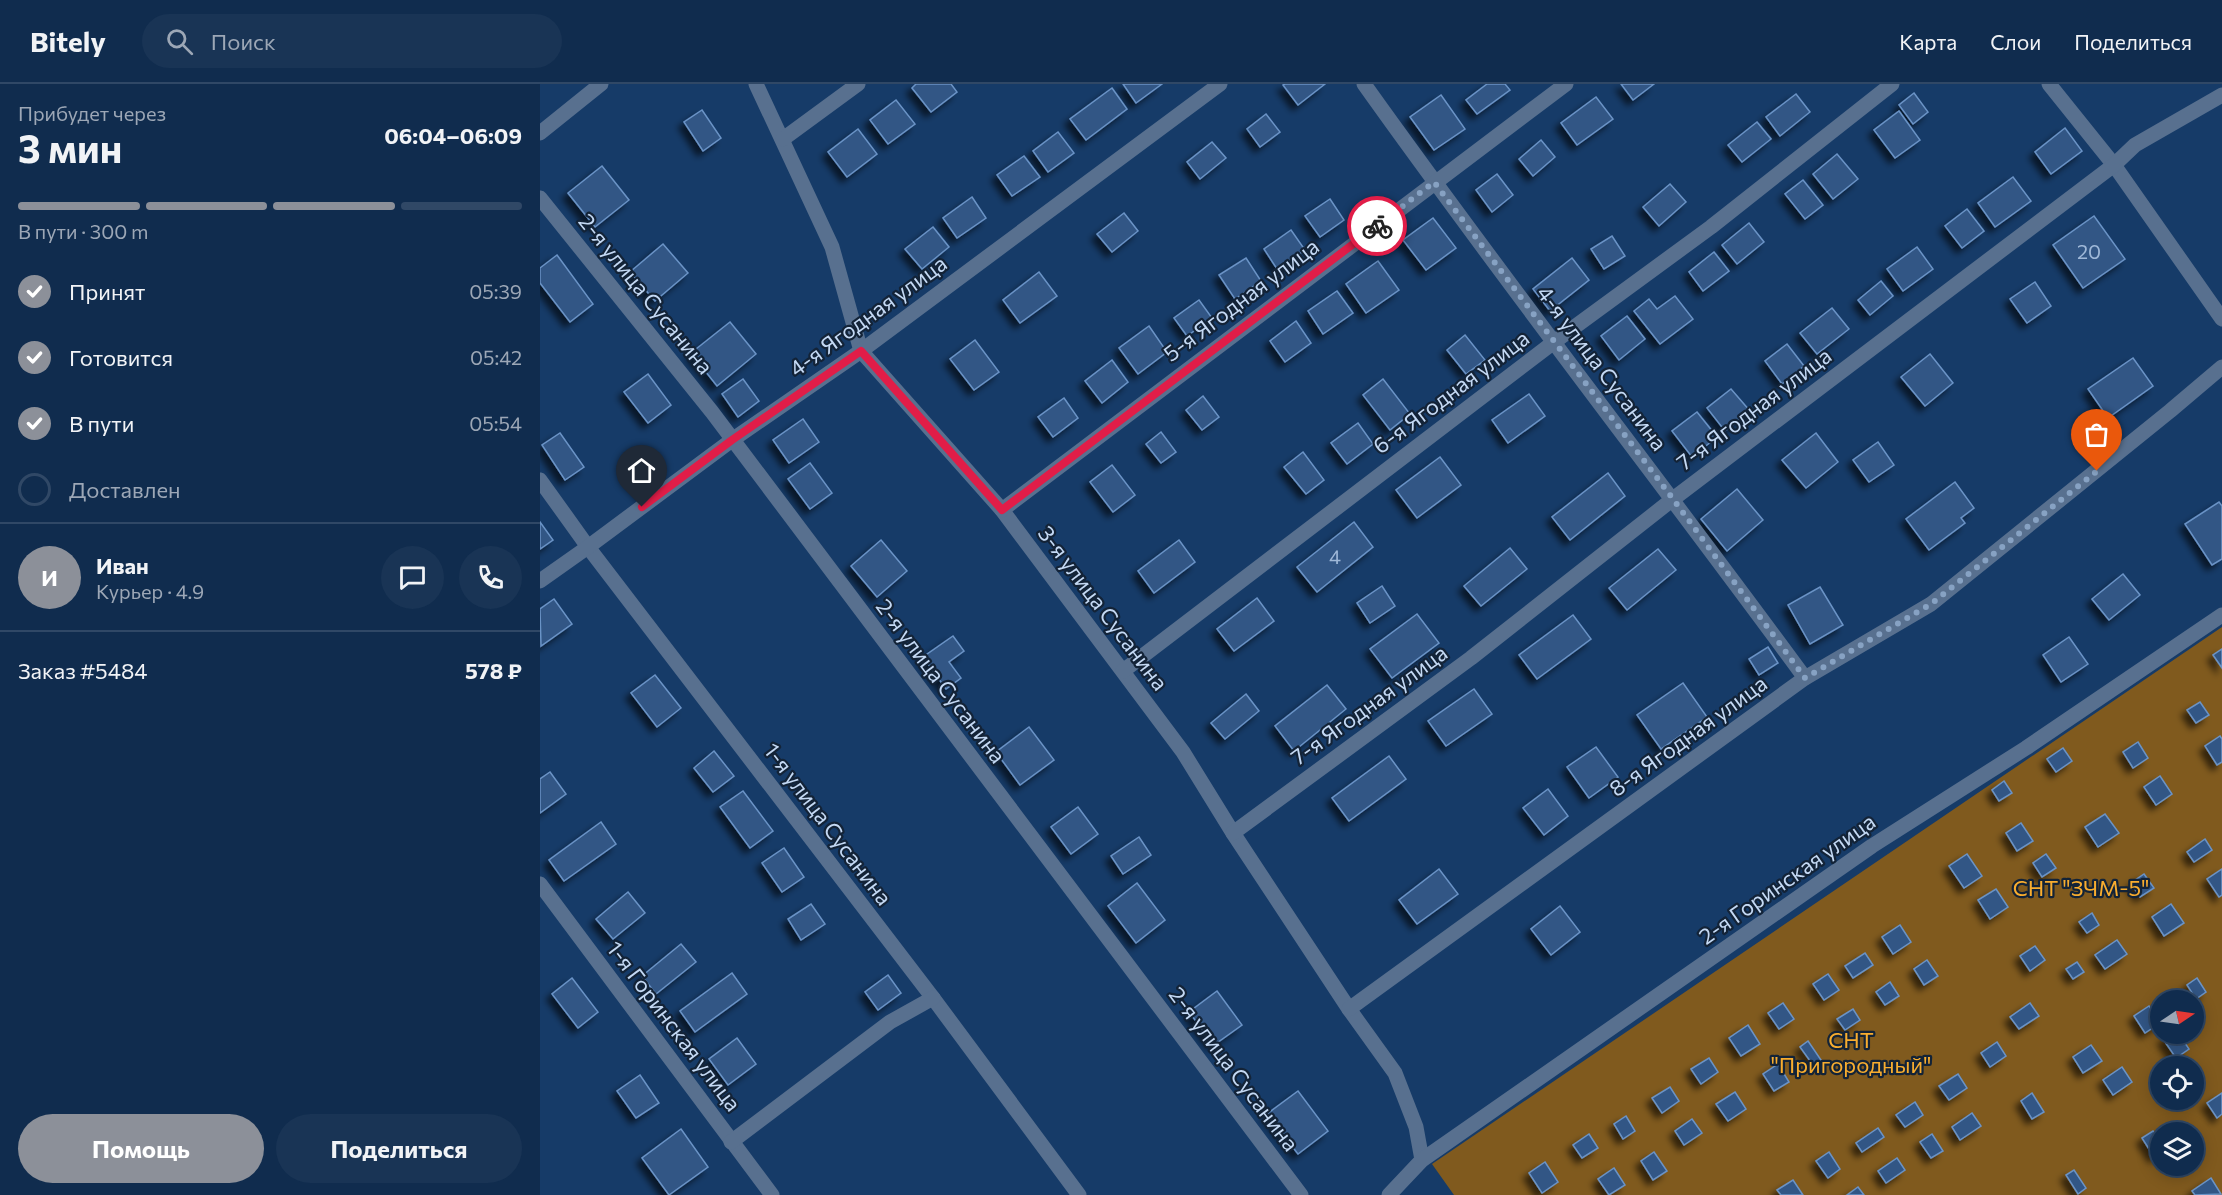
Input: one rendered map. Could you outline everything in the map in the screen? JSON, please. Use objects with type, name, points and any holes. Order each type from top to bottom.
[{"type":"street","points":[[540,133],[601,84]]},
{"type":"street","name":"3-я улица Сусанина","points":[[756,84],[832,247],[861,351],[1002,510],[1183,752],[1349,1009],[1395,1073],[1416,1127],[1422,1160]]},
{"type":"street","points":[[783,139],[858,84]]},
{"type":"street","name":"4-я Ягодная улица","points":[[540,580],[732,440],[861,351],[1220,84]]},
{"type":"street","name":"4-я улица Сусанина","points":[[1364,84],[1434,182],[1805,678]]},
{"type":"street","name":"5-я Ягодная улица","points":[[1002,510],[1566,84]]},
{"type":"street","name":"6-я Ягодная улица","points":[[1123,671],[1554,342],[1711,227],[1892,84]]},
{"type":"street","points":[[2049,84],[2114,165],[2222,319]]},
{"type":"street","name":"7-я Ягодная улица","points":[[1233,832],[1471,658],[1673,499],[2114,165],[2135,145],[2222,95]]},
{"type":"street","name":"2-я улица Сусанина","points":[[540,198],[712,412],[1300,1195]]},
{"type":"street","name":"8-я Ягодная улица","points":[[1349,1009],[1805,678],[1931,604],[2222,367]]},
{"type":"street","name":"1-я улица Сусанина","points":[[540,480],[588,547],[933,998],[1079,1195]]},
{"type":"street","name":"2-я Горинская улица","points":[[1389,1195],[1422,1160],[1872,846],[2026,748],[2222,615]]},
{"type":"street","name":"1-я Горинская улица","points":[[540,884],[772,1195]]},
{"type":"street","points":[[731,1142],[890,1022],[933,998]]},
{"type":"green space","points":[[2222,627],[2222,1195],[1454,1195],[1432,1164]]},
{"type":"building","points":[[916,84],[951,84],[957,92],[931,112],[912,88]]},
{"type":"building","points":[[1123,84],[1162,84],[1136,103]]},
{"type":"building","points":[[1325,84],[1298,105],[1283,85]]},
{"type":"building","points":[[1487,84],[1505,84],[1510,90],[1477,114],[1466,100]]},
{"type":"building","points":[[1621,84],[1654,84],[1633,100]]},
{"type":"building","points":[[1112,88],[1127,109],[1086,140],[1070,119]]},
{"type":"building","points":[[1914,93],[1928,112],[1913,124],[1899,105]]},
{"type":"building","points":[[1796,94],[1810,112],[1780,136],[1766,117]]},
{"type":"building","points":[[1441,95],[1465,129],[1434,150],[1410,117]]},
{"type":"building","points":[[1596,97],[1613,119],[1577,145],[1561,123]]},
{"type":"building","points":[[896,100],[915,124],[888,144],[870,120]]},
{"type":"building","points":[[702,110],[721,138],[703,151],[684,122]]},
{"type":"building","points":[[1899,111],[1920,140],[1895,158],[1874,130]]},
{"type":"building","points":[[1266,114],[1280,132],[1260,147],[1247,129]]},
{"type":"building","points":[[1757,122],[1771,139],[1742,162],[1728,145]]},
{"type":"building","points":[[2065,128],[2082,151],[2051,174],[2035,152]]},
{"type":"building","points":[[858,129],[877,154],[847,177],[828,152]]},
{"type":"building","points":[[1058,132],[1074,153],[1048,172],[1033,151]]},
{"type":"building","points":[[1541,140],[1555,157],[1533,176],[1519,159]]},
{"type":"building","points":[[1212,142],[1226,158],[1200,179],[1187,162]]},
{"type":"building","points":[[1837,154],[1858,179],[1833,199],[1813,174]]},
{"type":"building","points":[[1024,156],[1040,177],[1012,196],[997,175]]},
{"type":"building","points":[[602,166],[629,200],[595,227],[568,193]]},
{"type":"building","points":[[1497,174],[1513,195],[1492,212],[1476,190]]},
{"type":"building","points":[[2013,177],[2031,201],[1995,227],[1978,203]]},
{"type":"building","points":[[1803,180],[1823,205],[1805,219],[1785,194]]},
{"type":"building","points":[[1670,184],[1686,202],[1659,226],[1643,207]]},
{"type":"building","points":[[972,197],[986,218],[957,238],[943,218]]},
{"type":"building","points":[[1330,199],[1344,220],[1320,237],[1305,216]]},
{"type":"building","points":[[1967,209],[1984,231],[1962,248],[1945,226]]},
{"type":"building","points":[[1124,213],[1138,231],[1112,252],[1097,234]]},
{"type":"building","points":[[2094,216],[2125,259],[2083,288],[2053,245]]},
{"type":"building","points":[[1433,218],[1456,248],[1426,270],[1403,240]]},
{"type":"building","points":[[1749,223],[1764,242],[1737,264],[1722,245]]},
{"type":"building","points":[[933,227],[949,247],[922,269],[905,249]]},
{"type":"building","points":[[1291,230],[1305,250],[1277,269],[1264,249]]},
{"type":"building","points":[[1612,236],[1625,256],[1604,269],[1591,249]]},
{"type":"building","points":[[663,244],[688,273],[655,301],[630,272]]},
{"type":"building","points":[[1917,247],[1933,269],[1903,291],[1887,269]]},
{"type":"building","points":[[1714,252],[1729,271],[1703,291],[1689,272]]},
{"type":"building","points":[[557,255],[593,304],[570,322],[540,283],[540,268]]},
{"type":"building","points":[[1246,258],[1261,281],[1235,299],[1219,275]]},
{"type":"building","points":[[1572,258],[1589,280],[1550,311],[1533,289]]},
{"type":"building","points":[[1378,261],[1399,290],[1366,313],[1346,284]]},
{"type":"building","points":[[1039,272],[1057,296],[1020,323],[1003,300]]},
{"type":"building","points":[[1881,281],[1893,296],[1870,315],[1858,300]]},
{"type":"building","points":[[2035,282],[2051,306],[2027,323],[2010,299]]},
{"type":"building","points":[[1337,291],[1353,313],[1323,334],[1308,311]]},
{"type":"building","points":[[1675,296],[1693,319],[1660,344],[1634,311],[1649,299],[1657,309]]},
{"type":"building","points":[[1199,300],[1212,318],[1187,336],[1174,318]]},
{"type":"building","points":[[1832,308],[1849,329],[1817,354],[1800,333]]},
{"type":"building","points":[[1627,316],[1645,339],[1619,360],[1601,336]]},
{"type":"building","points":[[1296,321],[1311,343],[1285,362],[1270,341]]},
{"type":"building","points":[[730,322],[756,354],[717,386],[691,353]]},
{"type":"building","points":[[1149,326],[1167,352],[1138,374],[1119,348]]},
{"type":"building","points":[[1465,335],[1485,360],[1466,374],[1447,350]]},
{"type":"building","points":[[975,340],[999,372],[974,390],[950,359]]},
{"type":"building","points":[[1787,344],[1804,366],[1782,384],[1765,361]]},
{"type":"building","points":[[1930,354],[1953,383],[1925,406],[1901,377]]},
{"type":"building","points":[[2133,358],[2153,386],[2108,418],[2088,389]]},
{"type":"building","points":[[1112,360],[1128,382],[1102,403],[1085,381]]},
{"type":"building","points":[[648,374],[671,405],[648,423],[624,392]]},
{"type":"building","points":[[743,379],[759,401],[738,417],[722,394]]},
{"type":"building","points":[[1383,379],[1410,414],[1390,430],[1363,395]]},
{"type":"building","points":[[1731,389],[1750,411],[1725,431],[1707,408]]},
{"type":"building","points":[[1529,394],[1545,416],[1508,443],[1492,420]]},
{"type":"building","points":[[1203,396],[1219,417],[1202,430],[1186,410]]},
{"type":"building","points":[[1064,398],[1078,418],[1053,437],[1038,417]]},
{"type":"building","points":[[1697,412],[1717,437],[1692,457],[1672,431]]},
{"type":"building","points":[[803,419],[819,442],[789,463],[773,440]]},
{"type":"building","points":[[1358,423],[1373,444],[1347,464],[1331,443]]},
{"type":"building","points":[[1161,432],[1176,452],[1161,463],[1146,444]]},
{"type":"building","points":[[560,433],[584,467],[565,480],[542,445]]},
{"type":"building","points":[[1816,433],[1838,462],[1806,488],[1782,460]]},
{"type":"building","points":[[1878,442],[1894,465],[1869,482],[1853,460]]},
{"type":"building","points":[[1303,452],[1324,480],[1306,494],[1284,467]]},
{"type":"building","points":[[1440,457],[1461,485],[1417,518],[1396,490]]},
{"type":"building","points":[[810,463],[832,493],[810,509],[788,479]]},
{"type":"building","points":[[1112,465],[1135,495],[1113,512],[1090,482]]},
{"type":"building","points":[[1608,473],[1625,496],[1570,540],[1552,517]]},
{"type":"building","points":[[1955,482],[1974,508],[1961,518],[1965,523],[1929,550],[1906,519]]},
{"type":"building","points":[[1737,489],[1763,520],[1727,551],[1701,519]]},
{"type":"building","points":[[2219,502],[2222,506],[2222,559],[2212,565],[2185,524]]},
{"type":"building","points":[[540,522],[553,540],[540,549]]},
{"type":"building","points":[[1354,522],[1373,547],[1317,592],[1297,567]]},
{"type":"building","points":[[881,540],[907,571],[877,597],[851,566]]},
{"type":"building","points":[[1179,540],[1195,562],[1154,593],[1138,571]]},
{"type":"building","points":[[1510,548],[1527,569],[1481,606],[1464,586]]},
{"type":"building","points":[[1658,549],[1676,570],[1627,610],[1609,588]]},
{"type":"building","points":[[2123,574],[2140,595],[2109,620],[2092,599]]},
{"type":"building","points":[[1382,586],[1395,606],[1370,623],[1357,603]]},
{"type":"building","points":[[1820,587],[1843,625],[1810,644],[1788,605]]},
{"type":"building","points":[[1257,598],[1274,621],[1234,651],[1217,629]]},
{"type":"building","points":[[554,599],[572,624],[541,646],[540,609]]},
{"type":"building","points":[[1417,614],[1439,643],[1392,678],[1370,649]]},
{"type":"building","points":[[1573,615],[1591,639],[1537,679],[1519,655]]},
{"type":"building","points":[[953,636],[964,651],[949,662],[961,678],[946,689],[923,657]]},
{"type":"building","points":[[2069,637],[2088,664],[2061,682],[2043,655]]},
{"type":"building","points":[[1768,647],[1778,663],[1759,675],[1749,659]]},
{"type":"building","points":[[2222,649],[2222,668],[2213,655]]},
{"type":"building","points":[[655,675],[681,708],[657,727],[631,693]]},
{"type":"building","points":[[1683,683],[1707,717],[1661,749],[1637,715]]},
{"type":"building","points":[[1327,685],[1346,709],[1294,751],[1275,726]]},
{"type":"building","points":[[1474,689],[1492,714],[1446,746],[1428,721]]},
{"type":"building","points":[[1246,694],[1259,711],[1225,739],[1211,723]]},
{"type":"building","points":[[2200,702],[2209,715],[2196,723],[2187,710]]},
{"type":"building","points":[[1029,727],[1054,760],[1020,785],[996,752]]},
{"type":"building","points":[[2220,736],[2222,762],[2217,765],[2205,746]]},
{"type":"building","points":[[2138,742],[2148,758],[2133,768],[2123,752]]},
{"type":"building","points":[[1596,747],[1618,777],[1589,798],[1567,767]]},
{"type":"building","points":[[2063,748],[2072,761],[2056,772],[2047,759]]},
{"type":"building","points":[[714,751],[734,776],[713,792],[694,768]]},
{"type":"building","points":[[1389,756],[1406,779],[1349,821],[1332,798]]},
{"type":"building","points":[[550,772],[566,794],[540,813],[540,779]]},
{"type":"building","points":[[2160,776],[2172,794],[2156,805],[2144,787]]},
{"type":"building","points":[[2004,781],[2012,793],[1999,801],[1992,790]]},
{"type":"building","points":[[1548,789],[1568,816],[1544,835],[1523,808]]},
{"type":"building","points":[[743,791],[773,831],[750,848],[720,807]]},
{"type":"building","points":[[1078,807],[1098,834],[1071,854],[1051,827]]},
{"type":"building","points":[[2105,814],[2119,833],[2098,847],[2085,827]]},
{"type":"building","points":[[601,822],[616,844],[564,881],[549,860]]},
{"type":"building","points":[[2021,823],[2033,841],[2017,851],[2006,833]]},
{"type":"building","points":[[1139,837],[1151,855],[1123,874],[1111,856]]},
{"type":"building","points":[[2205,839],[2212,850],[2194,862],[2187,852]]},
{"type":"building","points":[[784,848],[804,877],[782,892],[762,863]]},
{"type":"building","points":[[1967,854],[1982,876],[1964,888],[1949,866]]},
{"type":"building","points":[[2046,854],[2056,868],[2042,877],[2033,863]]},
{"type":"building","points":[[1439,869],[1458,894],[1417,924],[1399,900]]},
{"type":"building","points":[[2222,869],[2222,895],[2219,897],[2207,879]]},
{"type":"building","points":[[2144,874],[2154,888],[2140,897],[2131,883]]},
{"type":"building","points":[[1137,883],[1165,920],[1136,943],[1108,906]]},
{"type":"building","points":[[1996,889],[2008,907],[1990,919],[1978,900]]},
{"type":"building","points":[[628,892],[645,913],[613,939],[596,919]]},
{"type":"building","points":[[811,904],[825,924],[801,940],[788,919]]},
{"type":"building","points":[[2171,904],[2184,923],[2164,936],[2152,917]]},
{"type":"building","points":[[1560,906],[1580,932],[1551,955],[1531,929]]},
{"type":"building","points":[[2092,913],[2099,925],[2087,933],[2079,922]]},
{"type":"building","points":[[1900,925],[1911,942],[1893,954],[1882,937]]},
{"type":"building","points":[[2117,940],[2127,954],[2105,969],[2095,955]]},
{"type":"building","points":[[681,944],[696,962],[656,994],[642,976]]},
{"type":"building","points":[[2035,946],[2045,960],[2030,971],[2020,956]]},
{"type":"building","points":[[1865,953],[1873,965],[1853,978],[1845,966]]},
{"type":"building","points":[[1927,960],[1938,976],[1924,985],[1914,969]]},
{"type":"building","points":[[2077,962],[2084,972],[2073,979],[2066,969]]},
{"type":"building","points":[[732,973],[747,994],[695,1032],[680,1011]]},
{"type":"building","points":[[1828,974],[1839,990],[1824,1000],[1813,984]]},
{"type":"building","points":[[888,975],[901,993],[878,1010],[865,992]]},
{"type":"building","points":[[572,978],[598,1012],[578,1028],[552,994]]},
{"type":"building","points":[[2197,978],[2206,992],[2190,990],[2187,985]]},
{"type":"building","points":[[1890,982],[1899,996],[1885,1005],[1876,992]]},
{"type":"building","points":[[1217,991],[1242,1025],[1214,1045],[1189,1012]]},
{"type":"building","points":[[1783,1003],[1794,1019],[1779,1029],[1768,1013]]},
{"type":"building","points":[[2030,1003],[2039,1016],[2019,1029],[2010,1017]]},
{"type":"building","points":[[2149,1006],[2150,1030],[2145,1033],[2134,1016]]},
{"type":"building","points":[[1853,1009],[1860,1020],[1845,1030],[1837,1019]]},
{"type":"building","points":[[1748,1025],[1760,1044],[1741,1056],[1729,1038]]},
{"type":"building","points":[[737,1038],[756,1064],[728,1085],[709,1059]]},
{"type":"building","points":[[1808,1041],[1821,1060],[1813,1065],[1800,1047]]},
{"type":"building","points":[[1997,1042],[2006,1056],[1990,1067],[1981,1053]]},
{"type":"building","points":[[2166,1044],[2186,1044],[2189,1049],[2179,1056],[2175,1056]]},
{"type":"building","points":[[2091,1045],[2102,1061],[2083,1073],[2073,1057]]},
{"type":"building","points":[[1709,1058],[1718,1072],[1701,1084],[1691,1069]]},
{"type":"building","points":[[1778,1064],[1789,1082],[1774,1091],[1763,1074]]},
{"type":"building","points":[[2122,1067],[2132,1082],[2113,1095],[2103,1080]]},
{"type":"building","points":[[1958,1074],[1967,1088],[1949,1100],[1939,1086]]},
{"type":"building","points":[[640,1075],[659,1103],[636,1118],[617,1091]]},
{"type":"building","points":[[1670,1087],[1679,1101],[1662,1113],[1652,1098]]},
{"type":"building","points":[[1298,1091],[1328,1131],[1298,1154],[1267,1114]]},
{"type":"building","points":[[1735,1092],[1746,1109],[1728,1121],[1716,1104]]},
{"type":"building","points":[[2032,1093],[2044,1112],[2032,1119],[2021,1101]]},
{"type":"building","points":[[2222,1093],[2222,1114],[2217,1118],[2207,1103]]},
{"type":"building","points":[[1915,1102],[1923,1115],[1905,1127],[1896,1115]]},
{"type":"building","points":[[1972,1113],[1981,1126],[1960,1140],[1952,1127]]},
{"type":"building","points":[[1626,1116],[1635,1131],[1623,1139],[1614,1124]]},
{"type":"building","points":[[1692,1119],[1702,1133],[1684,1145],[1675,1131]]},
{"type":"building","points":[[1878,1128],[1884,1137],[1862,1152],[1856,1143]]},
{"type":"building","points":[[681,1129],[708,1167],[669,1195],[642,1158]]},
{"type":"building","points":[[2150,1133],[2150,1151],[2142,1138]]},
{"type":"building","points":[[1589,1134],[1598,1148],[1582,1158],[1573,1145]]},
{"type":"building","points":[[1932,1134],[1943,1151],[1931,1158],[1920,1142]]},
{"type":"building","points":[[1654,1152],[1667,1171],[1653,1180],[1641,1161]]},
{"type":"building","points":[[1829,1152],[1840,1169],[1828,1178],[1816,1161]]},
{"type":"building","points":[[1897,1158],[1905,1170],[1886,1183],[1878,1171]]},
{"type":"building","points":[[1545,1162],[1558,1182],[1542,1193],[1529,1173]]},
{"type":"building","points":[[1614,1168],[1625,1185],[1609,1195],[1598,1179]]},
{"type":"building","points":[[2074,1170],[2086,1188],[2078,1194],[2066,1175]]},
{"type":"building","points":[[2211,1178],[2221,1194],[2195,1195],[2192,1191]]},
{"type":"building","points":[[1793,1180],[1803,1195],[1781,1195],[1777,1190]]},
{"type":"building","points":[[1858,1187],[1864,1195],[1847,1195]]},
{"type":"way so far","points":[[1377,226],[1434,182],[1805,678],[1931,604],[2097,471]]},
{"type":"route","points":[[642,507],[732,440],[861,351],[1002,510],[1377,226]]},
{"type":"park label","name":"СНТ \"ЗЧМ-5\"","points":[[2081,888]]},
{"type":"park label","name":"СНТ \"Пригородный\"","points":[[1851,1052]]}]
